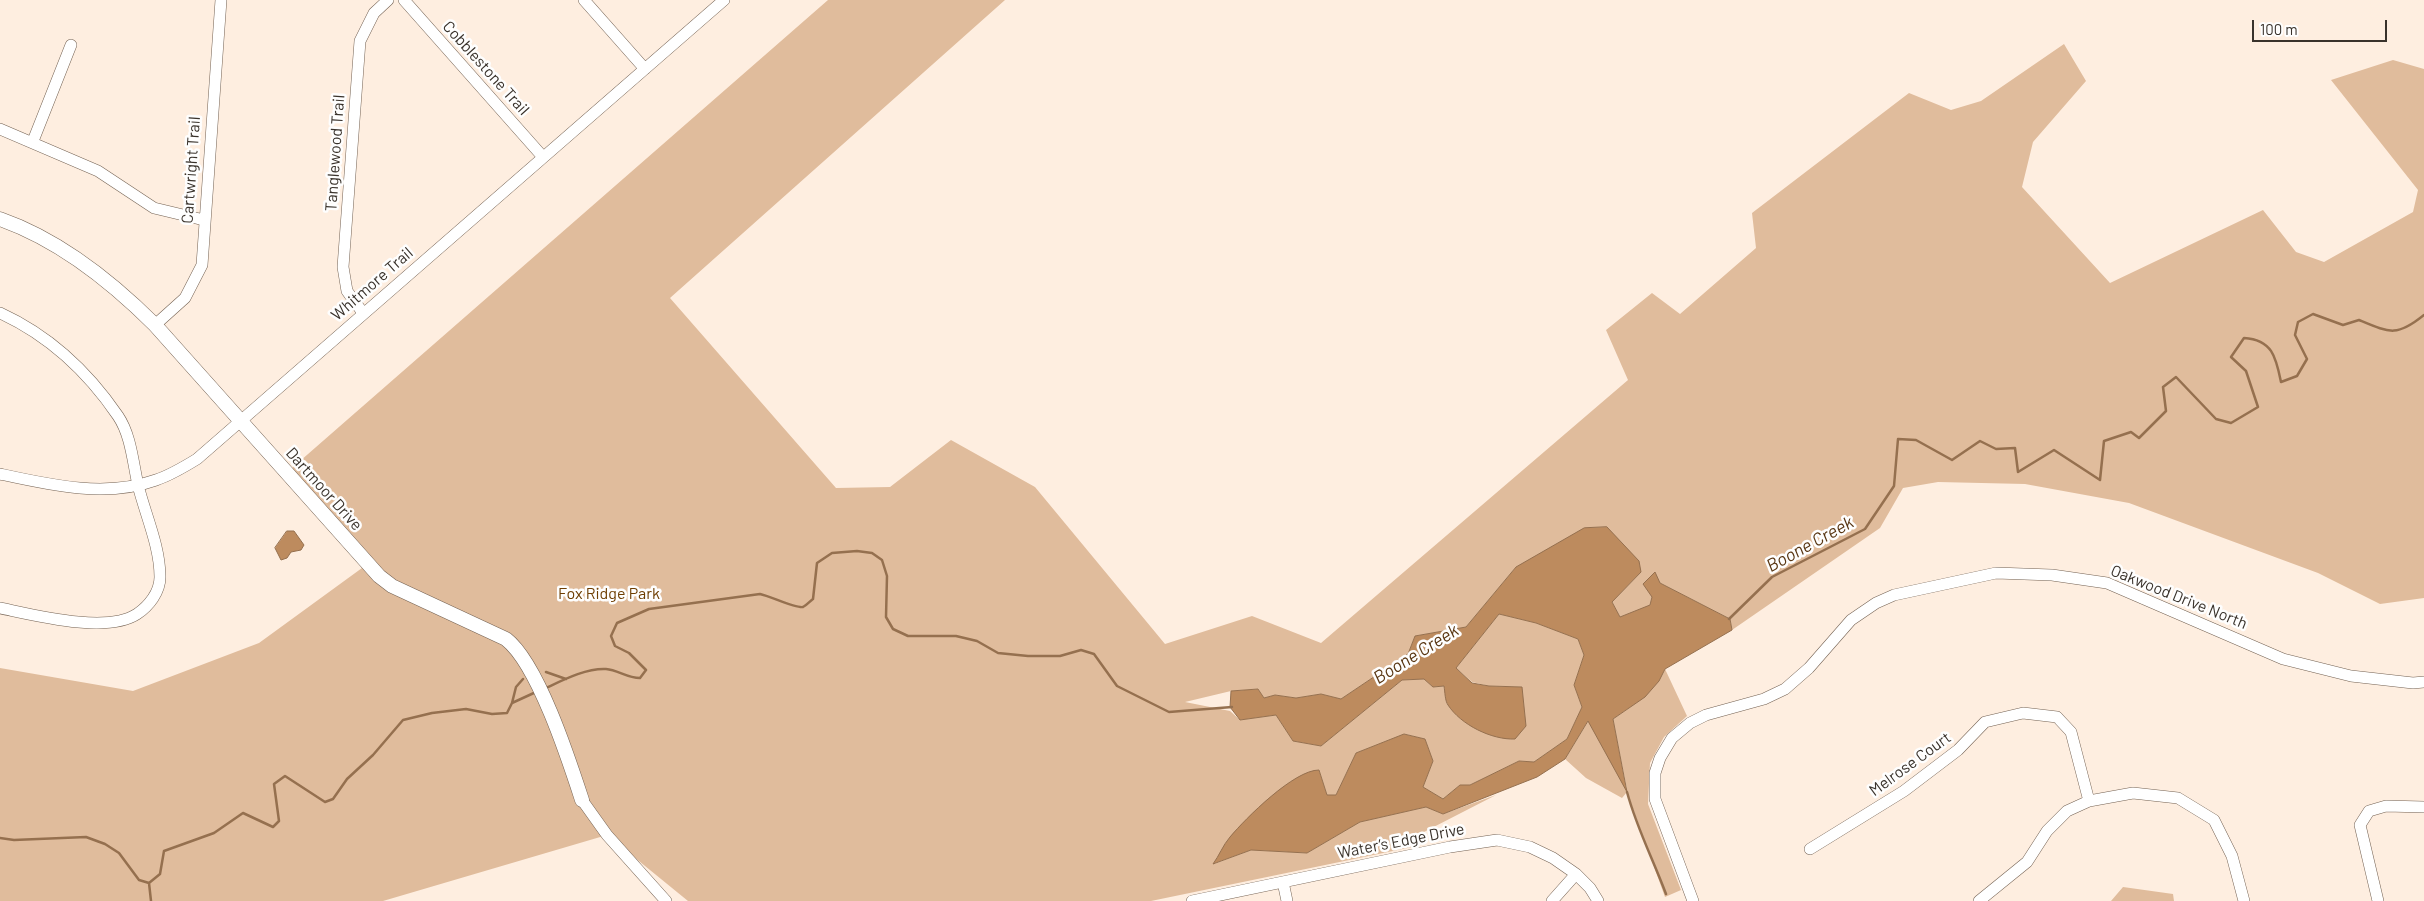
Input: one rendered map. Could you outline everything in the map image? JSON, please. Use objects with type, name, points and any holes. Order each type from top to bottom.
[{"type":"street","name":"Cartwright Trail","points":[[155,325],[185,298],[202,265],[221,0]]},
{"type":"street","name":"Tanglewood Trail","points":[[363,313],[347,291],[343,267],[360,41],[374,13],[388,0]]},
{"type":"street","name":"Cobblestone Trail","points":[[404,0],[543,157]]},
{"type":"street","points":[[584,0],[644,69]]},
{"type":"street","name":"Whitmore Trail","points":[[0,474],[86,489],[120,488],[138,485],[173,473],[197,459],[724,0]]},
{"type":"street","points":[[33,142],[71,45]]},
{"type":"street","points":[[0,129],[98,171],[154,208],[204,220]]},
{"type":"street","name":"Dartmoor Drive","points":[[0,219],[51,242],[124,293],[155,325],[379,576],[392,586],[506,639],[516,646],[543,697],[569,759],[582,800]]},
{"type":"street","points":[[0,312],[24,324],[52,344],[102,393],[120,418],[131,450],[138,485],[158,558],[160,578],[158,591],[148,605],[137,614],[121,622],[107,623],[54,619],[0,608]]},
{"type":"street","name":"Oakwood Drive North","points":[[1693,901],[1655,800],[1655,773],[1660,758],[1672,738],[1690,723],[1706,715],[1764,699],[1785,689],[1808,668],[1851,620],[1876,603],[1894,595],[1996,573],[2052,575],[2107,583],[2283,658],[2351,676],[2413,683],[2424,682]]},
{"type":"street","name":"Melrose Court","points":[[1810,849],[1904,791],[1958,750],[1985,722],[2023,713],[2057,717],[2071,732],[2089,801]]},
{"type":"street","points":[[1979,901],[2027,862],[2048,831],[2067,811],[2089,801],[2133,793],[2178,798],[2214,820],[2232,856],[2244,901]]},
{"type":"street","points":[[582,800],[607,834],[666,901]]},
{"type":"street","points":[[2378,901],[2360,825],[2369,810],[2386,806],[2424,807]]},
{"type":"street","name":"Water’s Edge Drive","points":[[1192,901],[1450,847],[1497,840],[1530,847],[1553,858],[1576,874],[1590,888],[1598,901]]},
{"type":"street","points":[[1552,901],[1576,874]]},
{"type":"street","points":[[1284,882],[1287,901]]},
{"type":"green space","name":"Fox Ridge Park","points":[[828,0],[1005,0],[670,298],[836,488],[890,487],[951,440],[1035,487],[1165,644],[1252,616],[1321,643],[1628,380],[1606,330],[1652,293],[1680,314],[1756,248],[1752,213],[1909,93],[1951,110],[1981,101],[2064,44],[2086,81],[2033,142],[2022,187],[2110,283],[2263,210],[2296,252],[2324,262],[2413,212],[2418,190],[2331,80],[2393,60],[2424,69],[2424,598],[2380,604],[2318,573],[2129,503],[2025,484],[1938,482],[1903,488],[1880,528],[1732,630],[1730,619],[1660,583],[1652,597],[1650,606],[1620,617],[1612,602],[1641,572],[1516,567],[1466,627],[1415,636],[1408,654],[1341,699],[1321,694],[1296,698],[1275,695],[1264,698],[1258,689],[1231,691],[1185,702],[1230,711],[1240,720],[1276,715],[1293,741],[1321,746],[1402,680],[1424,679],[1433,687],[1445,686],[1447,704],[1522,687],[1489,686],[1472,682],[1456,668],[1499,614],[1536,623],[1578,639],[1584,655],[1574,685],[1582,707],[1567,739],[1534,762],[1519,761],[1470,785],[1460,785],[1443,799],[1423,787],[1433,761],[1425,739],[1405,734],[1356,753],[1336,795],[1327,795],[1319,770],[1230,838],[1214,864],[1251,850],[1307,853],[1360,822],[1426,807],[1443,814],[1496,795],[1422,833],[1417,846],[1151,901],[688,901],[607,835],[383,901],[0,901],[0,668],[133,691],[259,643],[362,568],[371,559],[292,468]]},
{"type":"green space","points":[[1665,669],[1687,716],[1664,737],[1650,763],[1648,804],[1681,890],[1665,897],[1627,792],[1622,798],[1586,778],[1565,759],[1589,720],[1627,790],[1613,719],[1649,691]]},
{"type":"green space","points":[[2123,887],[2173,894],[2174,901],[2111,901]]},
{"type":"water","points":[[1607,527],[1639,561],[1641,572],[1612,602],[1620,617],[1650,605],[1652,597],[1643,584],[1655,572],[1660,583],[1730,619],[1732,630],[1665,669],[1659,681],[1645,697],[1613,719],[1627,792],[1588,721],[1565,759],[1537,777],[1443,814],[1426,807],[1360,822],[1307,853],[1251,850],[1213,864],[1237,829],[1284,786],[1309,772],[1319,770],[1327,795],[1336,795],[1356,753],[1404,734],[1425,739],[1433,761],[1423,787],[1443,799],[1460,785],[1470,785],[1519,761],[1534,762],[1567,739],[1582,707],[1574,685],[1584,655],[1578,639],[1536,623],[1499,614],[1456,668],[1472,683],[1489,686],[1522,687],[1526,726],[1515,739],[1506,739],[1487,734],[1469,725],[1448,705],[1444,686],[1433,687],[1424,679],[1402,680],[1321,746],[1293,741],[1276,715],[1240,720],[1230,707],[1231,691],[1258,689],[1264,698],[1275,695],[1296,698],[1321,694],[1341,699],[1408,654],[1415,636],[1466,627],[1516,567],[1584,528]]},
{"type":"water","points":[[287,531],[294,531],[304,545],[301,550],[291,552],[287,558],[281,560],[275,548]]},
{"type":"waterway","name":"Boone Creek","points":[[1729,619],[1772,577],[1865,529],[1894,486],[1898,439],[1916,440],[1952,460],[1980,441],[1996,449],[2015,448],[2018,472],[2054,450],[2100,480],[2104,441],[2131,432],[2139,438],[2166,411],[2163,387],[2176,377],[2216,419],[2231,423],[2258,407],[2246,371],[2231,357],[2244,338],[2254,339],[2267,346],[2275,358],[2281,382],[2297,376],[2307,359],[2295,335],[2298,322],[2313,314],[2343,325],[2359,320],[2378,328],[2393,331],[2407,327],[2424,315]]},
{"type":"waterway","points":[[546,688],[575,675],[598,669],[606,669],[640,678],[646,670],[629,653],[615,646],[611,636],[617,623],[649,609],[760,594],[803,607],[813,599],[817,563],[832,553],[857,551],[872,553],[882,560],[887,576],[886,617],[893,629],[908,636],[956,636],[977,641],[998,653],[1028,656],[1060,656],[1081,650],[1094,654],[1117,686],[1169,712],[1232,707]]},
{"type":"waterway","points":[[546,672],[566,679]]},
{"type":"waterway","points":[[512,703],[516,687],[523,679]]},
{"type":"waterway","points":[[0,838],[14,840],[86,837],[105,844],[119,853],[139,880],[149,883],[160,874],[164,851],[214,833],[243,813],[273,827],[279,821],[274,784],[285,776],[325,802],[333,799],[347,779],[373,755],[403,720],[432,713],[466,709],[492,714],[507,713],[512,703],[536,692]]},
{"type":"waterway","points":[[1627,792],[1640,831],[1666,894]]},
{"type":"waterway","points":[[149,883],[151,901]]}]
